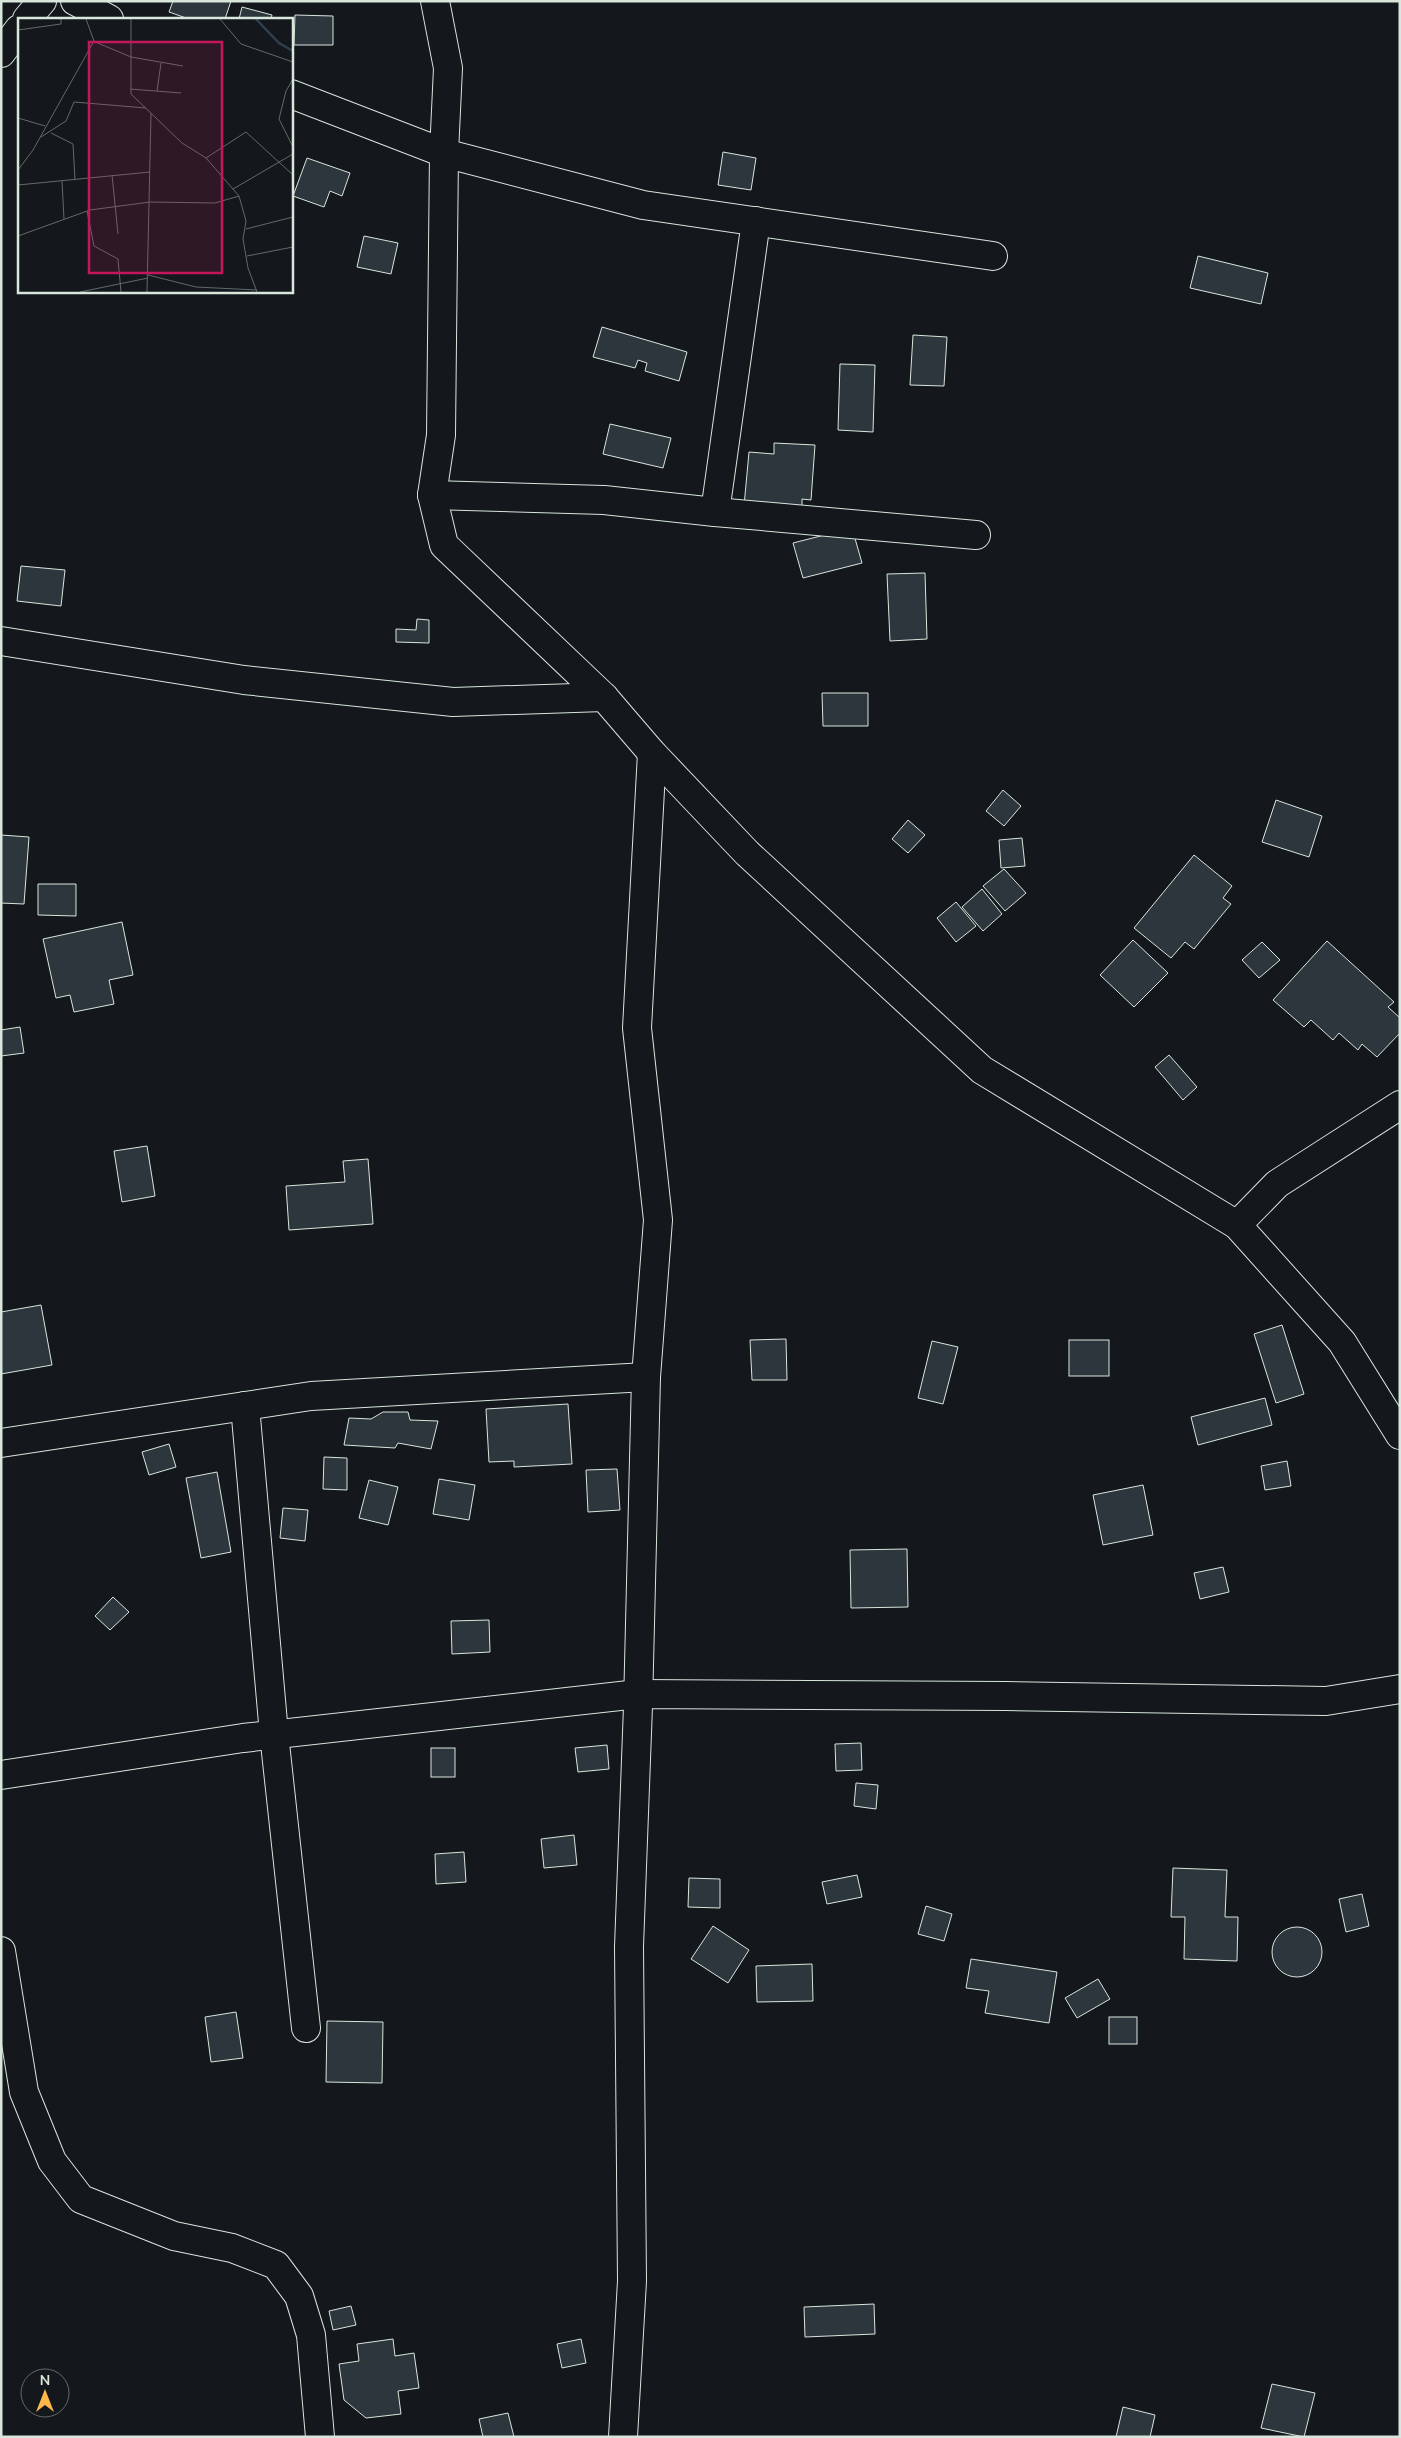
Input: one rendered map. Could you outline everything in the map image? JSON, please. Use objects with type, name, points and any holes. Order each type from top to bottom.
[{"type":"street","points":[[28,18],[42,1]]},
{"type":"street","points":[[75,1],[107,18]]},
{"type":"street","points":[[435,1],[448,68],[444,153],[441,435],[432,496],[444,545],[604,697],[652,753],[747,853],[982,1070],[1237,1225],[1342,1342],[1400,1435]]},
{"type":"street","points":[[1,53],[18,30]]},
{"type":"street","points":[[292,94],[444,153],[643,205],[993,256]]},
{"type":"street","points":[[715,512],[756,221]]},
{"type":"street","points":[[432,496],[604,500],[715,512],[976,535]]},
{"type":"street","points":[[1,641],[244,680],[453,702],[604,697]]},
{"type":"street","points":[[624,2437],[632,2281],[629,1947],[646,1377],[658,1220],[637,1028],[652,753]]},
{"type":"street","points":[[1237,1225],[1277,1184],[1400,1105]]},
{"type":"street","points":[[1,1443],[311,1396],[646,1377]]},
{"type":"street","points":[[245,1406],[274,1734],[306,2028]]},
{"type":"street","points":[[1,1774],[274,1734],[638,1694],[996,1696],[1326,1701],[1400,1689]]},
{"type":"street","points":[[1,1951],[24,2092],[52,2160],[81,2199],[133,2218],[174,2236],[232,2248],[276,2265],[299,2296],[311,2335],[320,2437]]},
{"type":"building","points":[[173,1],[231,1],[225,18],[186,18],[169,12]]},
{"type":"building","points":[[242,7],[272,15],[271,18],[239,18]]},
{"type":"building","points":[[295,15],[333,16],[333,45],[294,45]]},
{"type":"building","points":[[723,152],[756,158],[751,190],[718,185]]},
{"type":"building","points":[[307,158],[350,173],[342,196],[330,191],[324,207],[293,196]]},
{"type":"building","points":[[364,236],[398,243],[391,274],[357,267]]},
{"type":"building","points":[[1198,256],[1268,273],[1261,304],[1190,288]]},
{"type":"building","points":[[602,327],[687,352],[679,381],[645,371],[647,363],[638,360],[635,368],[593,357]]},
{"type":"building","points":[[913,335],[947,337],[944,386],[910,385]]},
{"type":"building","points":[[840,364],[875,365],[873,432],[838,430]]},
{"type":"building","points":[[610,424],[671,438],[663,468],[603,454]]},
{"type":"building","points":[[774,443],[815,445],[811,500],[802,499],[802,510],[744,506],[749,452],[774,454]]},
{"type":"building","points":[[852,528],[862,563],[803,578],[793,543]]},
{"type":"building","points":[[21,566],[65,570],[61,606],[17,601]]},
{"type":"building","points":[[925,573],[927,639],[890,641],[887,574]]},
{"type":"building","points":[[417,619],[429,620],[429,643],[396,642],[396,629],[416,630]]},
{"type":"building","points":[[822,693],[868,693],[868,726],[823,726]]},
{"type":"building","points":[[1003,790],[1021,806],[1004,826],[986,811]]},
{"type":"building","points":[[1276,800],[1322,816],[1309,857],[1262,842]]},
{"type":"building","points":[[908,820],[925,835],[908,853],[892,839]]},
{"type":"building","points":[[1,835],[29,837],[24,904],[1,903]]},
{"type":"building","points":[[1022,838],[1025,866],[1001,868],[999,840]]},
{"type":"building","points":[[1194,855],[1232,886],[1223,898],[1231,904],[1194,949],[1185,942],[1171,958],[1134,928]]},
{"type":"building","points":[[1004,869],[1026,893],[1005,911],[983,886]]},
{"type":"building","points":[[38,884],[76,884],[76,916],[38,915]]},
{"type":"building","points":[[982,889],[1002,914],[983,931],[962,907]]},
{"type":"building","points":[[956,902],[976,926],[956,942],[937,918]]},
{"type":"building","points":[[122,922],[133,975],[109,980],[114,1004],[74,1012],[70,995],[56,998],[43,939]]},
{"type":"building","points":[[1133,940],[1168,973],[1134,1007],[1100,975]]},
{"type":"building","points":[[1327,941],[1394,1002],[1388,1007],[1400,1018],[1400,1033],[1377,1057],[1362,1044],[1358,1050],[1339,1033],[1333,1040],[1311,1020],[1304,1027],[1273,1000]]},
{"type":"building","points":[[1262,942],[1280,960],[1259,978],[1242,960]]},
{"type":"building","points":[[20,1027],[24,1053],[1,1056],[1,1030]]},
{"type":"building","points":[[1169,1055],[1197,1087],[1183,1100],[1155,1067]]},
{"type":"building","points":[[147,1146],[155,1196],[122,1202],[114,1151]]},
{"type":"building","points":[[368,1159],[373,1224],[289,1230],[286,1186],[345,1182],[343,1161]]},
{"type":"building","points":[[41,1305],[52,1365],[1,1374],[1,1312]]},
{"type":"building","points":[[1282,1325],[1304,1394],[1276,1403],[1254,1334]]},
{"type":"building","points":[[786,1339],[787,1380],[752,1380],[750,1340]]},
{"type":"building","points":[[1069,1340],[1109,1340],[1109,1376],[1069,1376]]},
{"type":"building","points":[[932,1341],[958,1347],[943,1404],[918,1398]]},
{"type":"building","points":[[1265,1398],[1272,1425],[1198,1445],[1191,1417]]},
{"type":"building","points":[[568,1404],[572,1464],[514,1467],[514,1461],[489,1462],[486,1409]]},
{"type":"building","points":[[383,1412],[408,1412],[410,1420],[438,1421],[431,1449],[398,1443],[395,1448],[344,1445],[349,1418],[371,1419]]},
{"type":"building","points":[[169,1444],[176,1467],[149,1475],[142,1452]]},
{"type":"building","points":[[324,1457],[347,1458],[347,1490],[323,1489]]},
{"type":"building","points":[[1287,1461],[1291,1486],[1265,1490],[1261,1466]]},
{"type":"building","points":[[617,1469],[620,1510],[588,1512],[586,1470]]},
{"type":"building","points":[[217,1472],[231,1552],[201,1558],[186,1478]]},
{"type":"building","points":[[439,1479],[475,1485],[469,1520],[433,1514]]},
{"type":"building","points":[[369,1480],[398,1487],[388,1525],[359,1518]]},
{"type":"building","points":[[1143,1485],[1153,1535],[1103,1545],[1093,1495]]},
{"type":"building","points":[[283,1508],[308,1510],[305,1541],[280,1538]]},
{"type":"building","points":[[907,1549],[908,1607],[851,1608],[850,1550]]},
{"type":"building","points":[[1223,1567],[1229,1592],[1200,1599],[1194,1573]]},
{"type":"building","points":[[113,1597],[129,1612],[110,1630],[95,1616]]},
{"type":"building","points":[[489,1620],[490,1652],[452,1654],[451,1621]]},
{"type":"building","points":[[861,1743],[862,1770],[836,1771],[835,1744]]},
{"type":"building","points":[[607,1745],[609,1769],[578,1772],[575,1748]]},
{"type":"building","points":[[431,1748],[455,1748],[455,1777],[431,1777]]},
{"type":"building","points":[[856,1783],[878,1785],[876,1809],[854,1806]]},
{"type":"building","points":[[574,1835],[577,1865],[544,1868],[541,1839]]},
{"type":"building","points":[[464,1852],[466,1882],[436,1884],[435,1854]]},
{"type":"building","points":[[1173,1868],[1227,1870],[1225,1917],[1238,1917],[1237,1961],[1184,1959],[1185,1917],[1171,1917]]},
{"type":"building","points":[[857,1875],[862,1897],[827,1904],[822,1882]]},
{"type":"building","points":[[689,1878],[720,1879],[720,1908],[688,1907]]},
{"type":"building","points":[[1362,1894],[1369,1926],[1346,1932],[1339,1899]]},
{"type":"building","points":[[926,1906],[952,1914],[944,1941],[918,1934]]},
{"type":"building","points":[[713,1926],[749,1950],[728,1983],[691,1959]]},
{"type":"building","points":[[1292,1927],[1302,1927],[1315,1934],[1322,1947],[1322,1957],[1315,1970],[1302,1977],[1292,1977],[1283,1973],[1276,1966],[1272,1957],[1272,1947],[1276,1938],[1283,1931]]},
{"type":"building","points":[[971,1959],[1057,1972],[1049,2023],[985,2013],[989,1991],[966,1988]]},
{"type":"building","points":[[812,1964],[813,2001],[757,2002],[756,1966]]},
{"type":"building","points":[[1098,1979],[1110,1999],[1077,2018],[1065,1998]]},
{"type":"building","points":[[236,2012],[243,2058],[211,2062],[205,2017]]},
{"type":"building","points":[[1109,2017],[1137,2017],[1137,2044],[1109,2044]]},
{"type":"building","points":[[327,2021],[383,2022],[382,2083],[326,2082]]},
{"type":"building","points":[[874,2304],[875,2334],[805,2337],[804,2307]]},
{"type":"building","points":[[351,2306],[356,2325],[333,2330],[329,2311]]},
{"type":"building","points":[[393,2339],[395,2356],[414,2353],[419,2388],[398,2391],[401,2414],[366,2418],[344,2400],[339,2364],[359,2361],[357,2344]]},
{"type":"building","points":[[581,2339],[586,2363],[562,2368],[557,2344]]},
{"type":"building","points":[[1272,2384],[1315,2393],[1304,2437],[1261,2428]]},
{"type":"building","points":[[1123,2407],[1155,2415],[1150,2437],[1116,2437]]},
{"type":"building","points":[[508,2413],[514,2437],[483,2437],[479,2419]]}]
